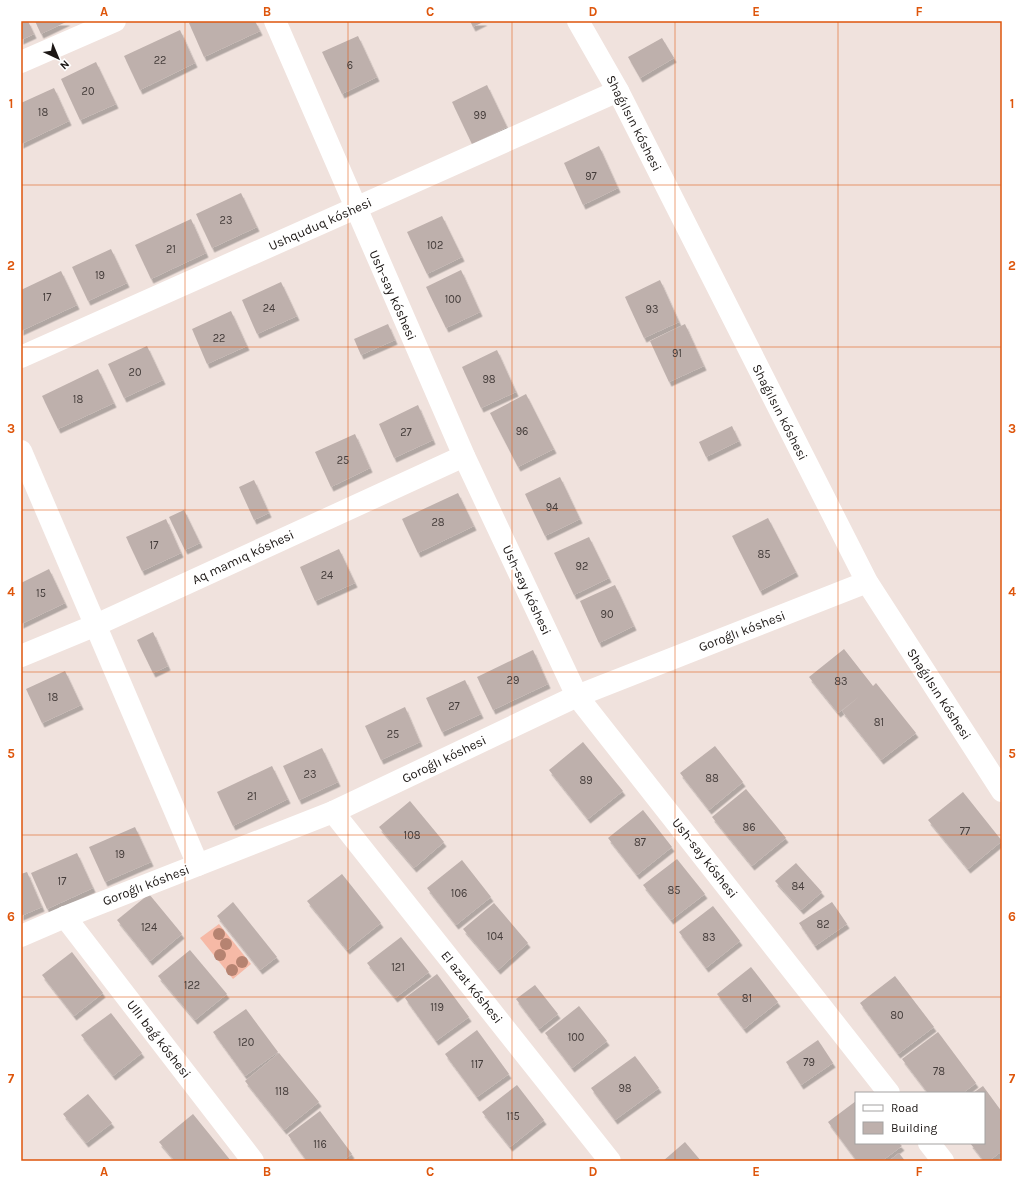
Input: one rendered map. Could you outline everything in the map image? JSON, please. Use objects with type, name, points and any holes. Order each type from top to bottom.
[{"type":"street","points":[[21,62],[115,21]]},
{"type":"street","name":"Ush-say kóshesi","points":[[275,21],[355,209],[464,456],[577,696],[888,1092]]},
{"type":"street","name":"Shaǵılsın kóshesi","points":[[578,21],[618,91],[867,582],[1002,791]]},
{"type":"street","name":"Ushquduq kóshesi","points":[[21,358],[618,91]]},
{"type":"street","points":[[21,451],[198,865]]},
{"type":"street","name":"Aq mamıq kóshesi","points":[[21,656],[96,625],[464,456]]},
{"type":"street","name":"Goroǵlı kóshesi","points":[[21,936],[65,917],[333,812],[577,696],[867,582]]},
{"type":"street","name":"El azat kóshesi","points":[[333,812],[610,1161]]},
{"type":"street","name":"Ullı baǵ kóshesi","points":[[65,917],[253,1161]]},
{"type":"street","points":[[930,1144],[943,1161]]},
{"type":"shaded area","points":[[219,924],[251,964],[233,979],[200,938]]},
{"type":"building","points":[[21,21],[28,21],[34,34],[21,40]]},
{"type":"building","points":[[35,21],[68,21],[41,34]]},
{"type":"building","points":[[193,21],[255,21],[260,31],[204,57],[189,23]]},
{"type":"building","points":[[470,21],[485,21],[473,27]]},
{"type":"building","points":[[180,30],[195,63],[140,90],[124,56]]},
{"type":"building","points":[[358,36],[377,77],[342,94],[322,52]]},
{"type":"building","points":[[662,38],[674,58],[640,78],[628,57]]},
{"type":"building","points":[[96,62],[116,104],[80,120],[61,79]]},
{"type":"building","points":[[487,85],[507,127],[472,144],[452,102]]},
{"type":"building","points":[[54,88],[69,121],[21,144],[21,103]]},
{"type":"building","points":[[599,146],[618,188],[583,205],[564,163]]},
{"type":"building","points":[[241,193],[257,227],[212,248],[196,214]]},
{"type":"building","points":[[442,216],[462,257],[427,274],[407,232]]},
{"type":"building","points":[[191,219],[206,253],[151,279],[135,245]]},
{"type":"building","points":[[111,249],[127,283],[88,301],[72,267]]},
{"type":"building","points":[[461,270],[480,312],[446,328],[426,287]]},
{"type":"building","points":[[61,271],[77,305],[21,331],[21,290]]},
{"type":"building","points":[[660,280],[679,322],[644,338],[625,297]]},
{"type":"building","points":[[281,282],[297,316],[257,334],[242,300]]},
{"type":"building","points":[[231,311],[247,346],[207,364],[192,329]]},
{"type":"building","points":[[388,324],[395,340],[361,355],[354,339]]},
{"type":"building","points":[[685,324],[704,366],[669,382],[650,341]]},
{"type":"building","points":[[147,346],[163,380],[124,398],[108,364]]},
{"type":"building","points":[[497,350],[516,392],[481,408],[462,367]]},
{"type":"building","points":[[98,369],[114,403],[58,429],[42,396]]},
{"type":"building","points":[[526,394],[554,449],[518,467],[490,413]]},
{"type":"building","points":[[418,405],[433,440],[394,458],[379,424]]},
{"type":"building","points":[[732,426],[739,441],[706,457],[699,442]]},
{"type":"building","points":[[355,434],[370,468],[331,487],[315,452]]},
{"type":"building","points":[[560,477],[580,519],[545,536],[525,494]]},
{"type":"building","points":[[254,480],[269,513],[254,520],[239,487]]},
{"type":"building","points":[[458,493],[474,526],[418,553],[402,519]]},
{"type":"building","points":[[184,510],[200,543],[185,550],[169,517]]},
{"type":"building","points":[[768,518],[796,572],[760,591],[732,536]]},
{"type":"building","points":[[166,519],[181,553],[142,571],[126,537]]},
{"type":"building","points":[[589,537],[609,578],[574,595],[554,553]]},
{"type":"building","points":[[339,549],[355,583],[315,601],[300,567]]},
{"type":"building","points":[[49,569],[65,603],[21,624],[21,583]]},
{"type":"building","points":[[615,585],[634,626],[599,643],[580,601]]},
{"type":"building","points":[[153,632],[168,666],[153,673],[137,640]]},
{"type":"building","points":[[844,649],[873,686],[876,683],[916,733],[881,760],[842,711],[860,696],[838,713],[809,677]]},
{"type":"building","points":[[533,650],[548,684],[493,710],[477,677]]},
{"type":"building","points":[[65,671],[81,705],[42,723],[26,689]]},
{"type":"building","points":[[465,680],[481,714],[442,732],[426,698]]},
{"type":"building","points":[[405,707],[420,742],[381,760],[365,726]]},
{"type":"building","points":[[583,742],[623,791],[588,819],[549,770]]},
{"type":"building","points":[[715,746],[743,782],[709,810],[680,773]]},
{"type":"building","points":[[322,748],[338,782],[299,800],[283,766]]},
{"type":"building","points":[[272,766],[288,799],[233,826],[217,792]]},
{"type":"building","points":[[746,789],[786,838],[752,866],[712,817]]},
{"type":"building","points":[[963,792],[1002,841],[968,869],[928,820]]},
{"type":"building","points":[[410,801],[444,842],[414,868],[379,827]]},
{"type":"building","points":[[643,810],[672,847],[637,875],[608,838]]},
{"type":"building","points":[[135,827],[151,862],[105,882],[89,847]]},
{"type":"building","points":[[77,853],[93,888],[47,909],[31,873]]},
{"type":"building","points":[[677,859],[705,894],[671,920],[643,885]]},
{"type":"building","points":[[462,860],[491,897],[456,925],[427,888]]},
{"type":"building","points":[[796,863],[822,892],[801,910],[775,881]]},
{"type":"building","points":[[27,872],[42,907],[21,916],[21,874]]},
{"type":"building","points":[[342,874],[381,923],[347,950],[307,901]]},
{"type":"building","points":[[149,894],[182,934],[150,961],[117,920]]},
{"type":"building","points":[[233,902],[277,957],[260,970],[217,916]]},
{"type":"building","points":[[832,902],[847,924],[815,946],[799,923]]},
{"type":"building","points":[[494,903],[528,943],[498,970],[463,929]]},
{"type":"building","points":[[713,906],[740,941],[706,968],[679,932]]},
{"type":"building","points":[[401,937],[429,972],[395,998],[367,963]]},
{"type":"building","points":[[190,950],[227,994],[195,1020],[158,976]]},
{"type":"building","points":[[72,952],[103,993],[74,1016],[42,975]]},
{"type":"building","points":[[751,967],[778,1002],[744,1029],[717,994]]},
{"type":"building","points":[[437,974],[469,1017],[436,1041],[405,998]]},
{"type":"building","points":[[895,976],[934,1027],[898,1054],[860,1003]]},
{"type":"building","points":[[535,985],[558,1014],[539,1029],[516,999]]},
{"type":"building","points":[[579,1006],[607,1041],[572,1068],[545,1033]]},
{"type":"building","points":[[246,1009],[278,1052],[245,1076],[213,1032]]},
{"type":"building","points":[[111,1013],[142,1053],[113,1076],[81,1035]]},
{"type":"building","points":[[477,1030],[509,1074],[477,1097],[445,1054]]},
{"type":"building","points":[[938,1032],[976,1083],[964,1092],[927,1092],[902,1059]]},
{"type":"building","points":[[818,1040],[833,1063],[801,1085],[786,1062]]},
{"type":"building","points":[[279,1053],[319,1102],[284,1130],[245,1081]]},
{"type":"building","points":[[635,1056],[659,1088],[615,1120],[591,1088]]},
{"type":"building","points":[[517,1085],[544,1120],[510,1147],[482,1112]]},
{"type":"building","points":[[983,1086],[1002,1112],[1002,1151],[989,1161],[984,1161],[971,1144],[985,1144],[985,1092],[974,1092]]},
{"type":"building","points":[[88,1094],[112,1123],[86,1143],[63,1114]]},
{"type":"building","points":[[855,1102],[855,1144],[900,1144],[902,1146],[882,1161],[857,1161],[828,1122]]},
{"type":"building","points":[[320,1111],[352,1154],[342,1161],[307,1161],[288,1135]]},
{"type":"building","points":[[193,1114],[231,1161],[175,1161],[159,1142]]},
{"type":"building","points":[[685,1142],[701,1161],[663,1161]]},
{"type":"building","points":[[899,1153],[905,1161],[889,1161]]}]
